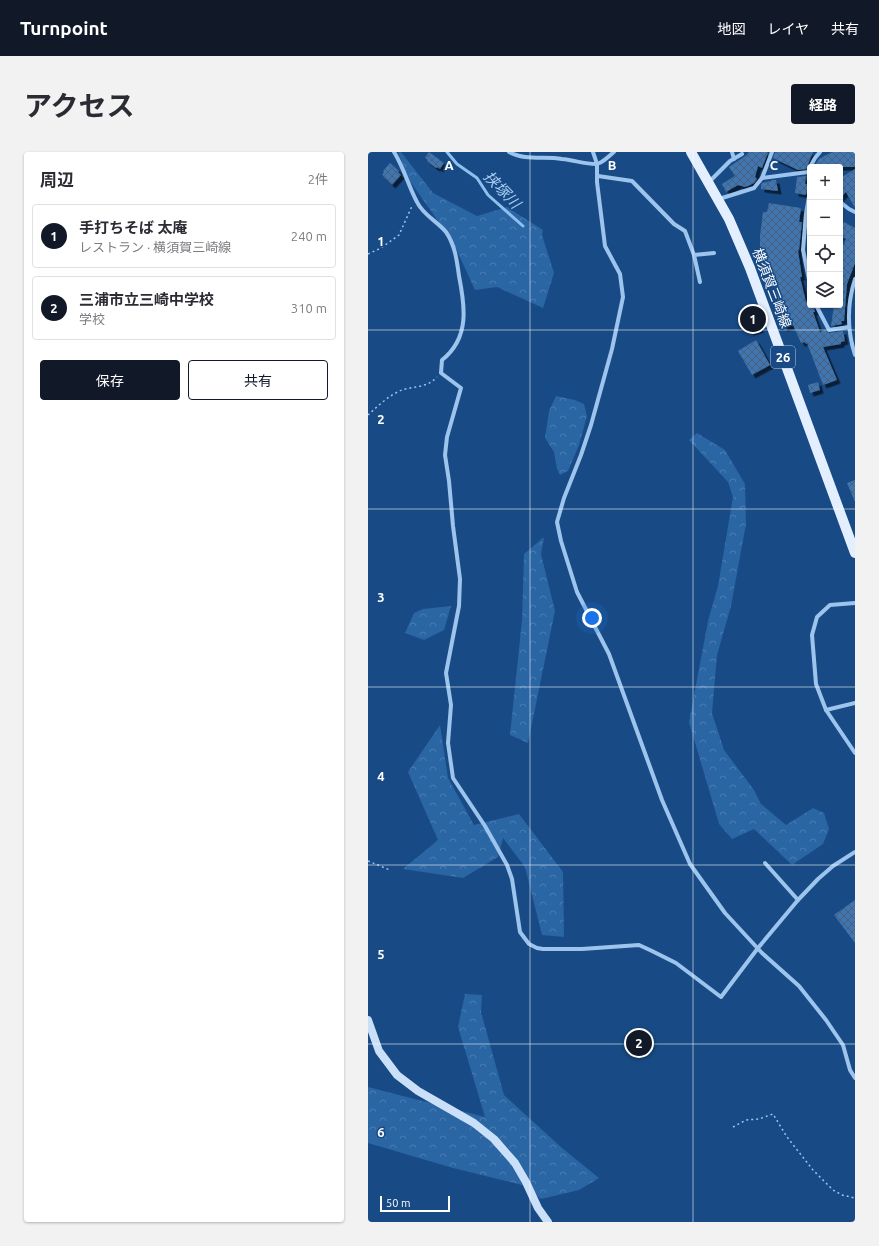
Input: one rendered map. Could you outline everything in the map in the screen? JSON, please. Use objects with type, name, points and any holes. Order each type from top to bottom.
[{"type":"main road","name":"横須賀三崎線","points":[[691,152],[729,219],[750,268],[855,553]]},
{"type":"street","points":[[394,152],[401,163],[416,202],[423,212],[445,232],[451,241],[456,255],[464,304],[462,328],[458,342],[451,353],[442,360],[441,373],[461,388],[447,437],[445,455],[460,578],[459,606],[446,673],[451,706],[448,743],[453,778],[485,826],[507,865],[512,879],[520,932],[529,944],[543,949],[582,949],[638,945],[652,950],[676,963],[721,997],[758,948],[798,900],[833,866],[855,852]]},
{"type":"street","points":[[510,152],[514,155],[525,157],[560,158],[597,164],[614,152]]},
{"type":"street","points":[[593,152],[597,164],[597,182],[605,246],[620,274],[623,297],[612,349],[591,425],[564,498],[557,522],[561,541],[577,592],[609,654],[662,800],[690,864],[725,913],[762,954],[799,986],[826,1020],[843,1045],[855,1078]]},
{"type":"street","points":[[732,152],[734,159]]},
{"type":"street","points":[[718,199],[754,188],[762,178],[772,152]]},
{"type":"street","points":[[812,164],[820,152]]},
{"type":"street","points":[[709,182],[730,161],[742,154]]},
{"type":"street","points":[[762,178],[807,174]]},
{"type":"street","points":[[598,176],[632,181],[674,224],[685,231],[694,255],[700,282]]},
{"type":"street","points":[[808,200],[803,250],[808,272]]},
{"type":"street","points":[[843,204],[855,212]]},
{"type":"street","points":[[694,255],[714,253]]},
{"type":"street","points":[[855,279],[849,304],[849,327],[855,355]]},
{"type":"street","points":[[818,308],[829,330],[849,327]]},
{"type":"street","points":[[855,603],[830,604],[817,617],[812,635],[816,684],[826,710],[855,753]]},
{"type":"street","points":[[826,710],[855,703]]},
{"type":"street","points":[[765,863],[798,900]]},
{"type":"street","points":[[368,1020],[379,1051],[397,1075],[418,1091],[474,1123],[494,1139],[515,1163],[538,1208],[548,1222]]},
{"type":"path","points":[[368,254],[381,248],[399,235],[412,206],[416,202]]},
{"type":"path","points":[[368,415],[385,400],[401,390],[425,386],[441,373]]},
{"type":"path","points":[[368,861],[390,870]]},
{"type":"path","points":[[733,1127],[746,1120],[759,1119],[773,1114],[787,1138],[828,1186],[838,1193],[855,1198]]},
{"type":"green space","points":[[398,152],[401,152],[433,193],[477,216],[507,207],[543,230],[542,235],[554,273],[543,308],[497,287],[475,290],[453,242],[409,180]]},
{"type":"green space","points":[[556,396],[575,400],[584,404],[587,416],[579,445],[568,471],[560,475],[557,469],[554,452],[545,438],[549,411]]},
{"type":"green space","points":[[697,433],[725,450],[745,484],[746,524],[731,606],[717,655],[712,713],[724,750],[754,790],[761,804],[786,825],[813,808],[824,813],[829,829],[823,844],[792,865],[754,829],[732,839],[719,824],[689,722],[708,621],[718,586],[733,497],[728,482],[689,440]]},
{"type":"green space","points":[[544,537],[541,554],[555,611],[528,743],[510,735],[522,620],[524,554]]},
{"type":"green space","points":[[451,606],[444,630],[424,640],[405,633],[414,613],[423,609]]},
{"type":"green space","points":[[440,725],[448,778],[474,825],[519,814],[563,872],[564,937],[542,935],[525,867],[503,838],[498,857],[463,878],[403,869],[438,840],[408,772]]},
{"type":"green space","points":[[465,994],[482,995],[481,1012],[504,1095],[562,1148],[599,1178],[579,1190],[541,1199],[526,1186],[453,1168],[368,1143],[368,1087],[485,1117],[458,1027]]},
{"type":"building","points":[[429,152],[444,163],[440,169],[437,167],[436,168],[425,158]]},
{"type":"building","points":[[749,152],[768,152],[762,168],[758,166],[755,177],[757,179],[754,183],[748,186],[745,187],[738,185],[726,192],[722,184],[735,176],[729,167]]},
{"type":"building","points":[[775,152],[813,152],[806,169],[798,170],[773,158]]},
{"type":"building","points":[[832,152],[855,152],[855,167],[843,167],[843,164],[816,164],[819,159]]},
{"type":"building","points":[[390,163],[399,171],[398,172],[401,175],[392,185],[382,175],[384,172],[383,171]]},
{"type":"building","points":[[855,169],[855,208],[846,192],[843,195],[843,176]]},
{"type":"building","points":[[806,176],[806,195],[795,193],[797,177]]},
{"type":"building","points":[[776,180],[778,191],[761,189],[762,183]]},
{"type":"building","points":[[769,203],[801,208],[799,222],[802,222],[798,251],[802,277],[800,277],[806,302],[807,301],[807,308],[814,308],[815,312],[813,312],[820,332],[825,330],[829,333],[843,331],[845,341],[841,342],[841,344],[823,347],[837,380],[823,385],[807,343],[801,343],[793,325],[784,328],[772,271],[768,271],[764,248],[760,248],[763,212],[767,212]]},
{"type":"building","points":[[844,222],[855,228],[855,263],[847,284],[844,321],[841,321],[842,324],[831,326],[834,308],[843,308],[843,246],[846,239],[843,238]]},
{"type":"building","points":[[753,307],[760,329],[750,332],[743,309]]},
{"type":"building","points":[[756,340],[770,365],[752,375],[738,351]]},
{"type":"building","points":[[818,382],[820,390],[810,393],[808,385]]},
{"type":"building","points":[[855,480],[855,502],[847,483]]},
{"type":"building","points":[[855,900],[855,943],[834,915]]},
{"type":"waterway","name":"挟塚川","points":[[447,152],[457,164],[477,178],[488,195],[523,226]]},
{"type":"place","name":"手打ちそば 太庵","points":[[753,319]]},
{"type":"place","name":"三浦市立三崎中学校","points":[[639,1043]]}]
